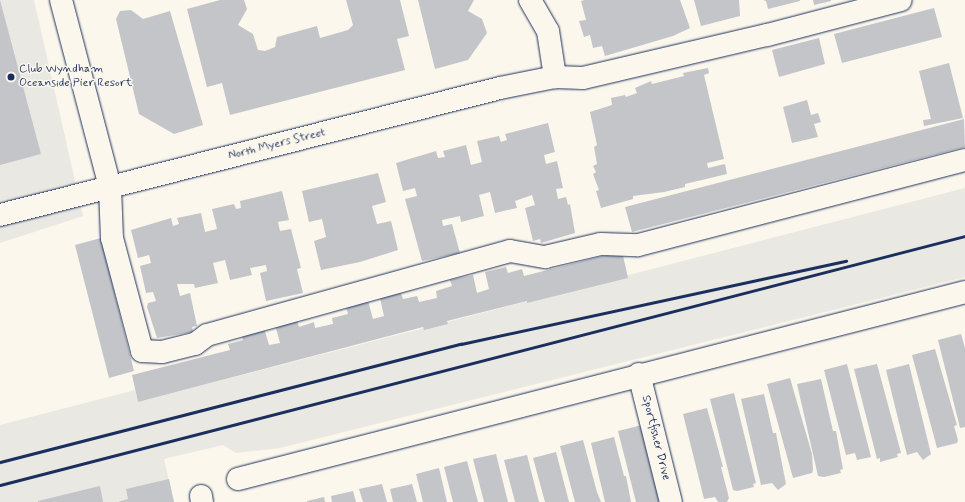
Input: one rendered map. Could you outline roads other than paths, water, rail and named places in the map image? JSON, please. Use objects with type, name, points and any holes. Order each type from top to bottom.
[{"type":"street","points":[[62,0],[110,187],[112,238],[142,351],[162,352],[195,344],[207,335],[510,251],[545,257],[601,244],[638,245],[965,160]]},
{"type":"street","points":[[530,0],[548,31],[555,77]]},
{"type":"street","name":"North Myers Street","points":[[0,215],[492,90],[555,77],[583,78],[767,35],[901,0]]},
{"type":"street","points":[[238,479],[639,374],[965,292]]},
{"type":"street","name":"Sportfisher Drive","points":[[639,374],[671,502]]},
{"type":"railway","points":[[0,485],[965,236]]},
{"type":"railway","points":[[0,462],[461,344],[846,261]]},
{"type":"place","name":"Club Wyndham Oceanside Pier Resort","points":[[11,77]]}]
